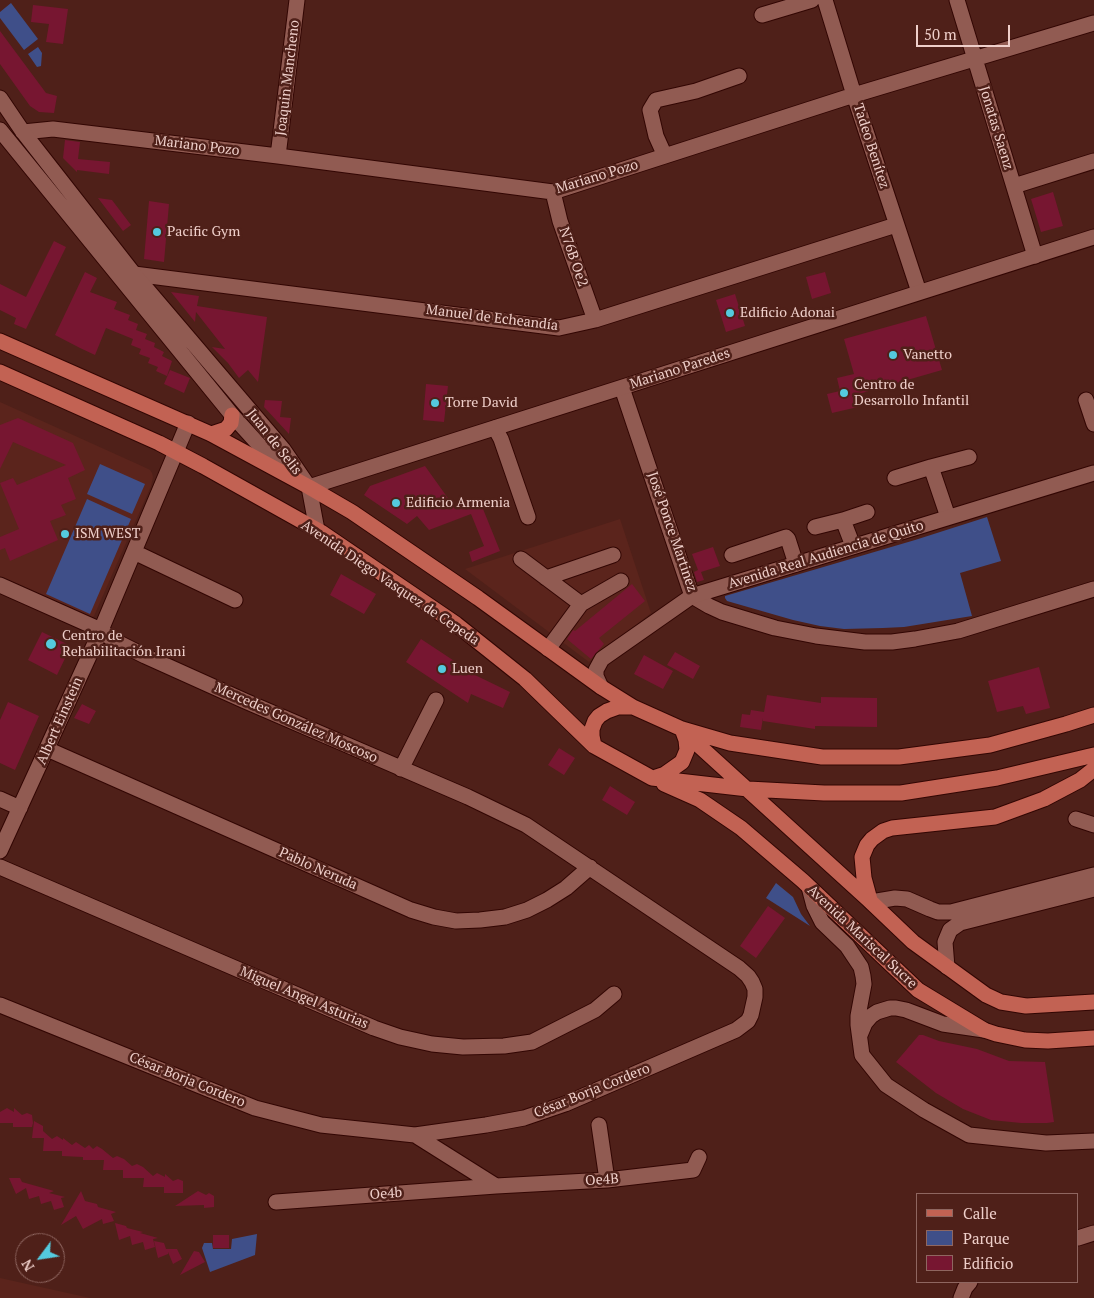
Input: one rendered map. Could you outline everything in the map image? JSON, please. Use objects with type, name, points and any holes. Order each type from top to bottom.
[{"type":"main road","points":[[0,341],[211,434],[352,512],[478,598],[601,687],[633,707],[682,729],[730,742],[822,757],[900,757],[990,745],[1094,715]]},
{"type":"main road","name":"Avenida Diego Vasquez de Cepeda","points":[[0,372],[159,443],[317,530],[456,624],[524,679],[594,746],[652,778],[748,789],[824,793],[901,793],[997,778],[1094,756]]},
{"type":"main road","points":[[211,434],[226,429],[231,422],[232,415]]},
{"type":"main road","points":[[594,746],[592,729],[600,716],[607,711],[618,708],[633,707]]},
{"type":"main road","points":[[652,778],[665,774],[682,762],[687,750],[682,729]]},
{"type":"main road","points":[[682,729],[913,942],[986,995],[1001,1002],[1026,1006],[1094,1002]]},
{"type":"main road","points":[[871,902],[864,878],[862,857],[867,844],[884,831],[892,828],[995,817],[1044,799],[1080,780],[1094,769]]},
{"type":"main road","name":"Avenida Mariscal Sucre","points":[[652,778],[700,800],[741,828],[809,887],[918,990],[984,1030],[1025,1040],[1048,1041],[1094,1038]]},
{"type":"street","name":"Joaquin Mancheno","points":[[278,156],[297,0]]},
{"type":"street","points":[[762,15],[812,0]]},
{"type":"street","name":"Tadeo Benítez","points":[[825,0],[896,225],[920,292]]},
{"type":"street","name":"Jonatas Saenz","points":[[957,0],[1035,256]]},
{"type":"street","name":"Mariano Pozo","points":[[23,132],[53,128],[553,192],[854,95],[1094,24]]},
{"type":"street","points":[[665,156],[656,136],[650,110],[656,100],[696,91],[739,76]]},
{"type":"street","name":"Juan de Selis","points":[[0,98],[23,132],[134,274],[188,349],[232,415],[271,458],[308,487]]},
{"type":"street","name":"Juan de Selis","points":[[0,130],[188,349],[283,449],[308,487]]},
{"type":"street","points":[[1014,186],[1094,161]]},
{"type":"street","name":"N76B Oe2","points":[[553,192],[560,221],[595,320]]},
{"type":"street","name":"Manuel de Echeandía","points":[[134,274],[559,328],[595,320],[896,225]]},
{"type":"street","name":"Mariano Paredes","points":[[308,487],[1094,237]]},
{"type":"street","name":"José Ponce Martinez","points":[[622,388],[692,596],[722,612],[792,632],[840,640],[892,642],[958,631],[1094,589]]},
{"type":"street","points":[[1086,400],[1094,424]]},
{"type":"street","name":"Albert Einstein","points":[[0,852],[100,630],[188,424]]},
{"type":"street","points":[[495,428],[501,439],[528,516]]},
{"type":"street","points":[[895,478],[969,457]]},
{"type":"street","points":[[931,467],[948,517]]},
{"type":"street","name":"Avenida Real Audiencia de Quito","points":[[601,687],[596,676],[596,670],[602,659],[692,596],[1094,473]]},
{"type":"street","points":[[308,487],[317,530]]},
{"type":"street","points":[[815,527],[867,512]]},
{"type":"street","points":[[843,520],[853,546]]},
{"type":"street","points":[[732,555],[786,537],[796,564]]},
{"type":"street","points":[[134,552],[234,600]]},
{"type":"street","points":[[546,578],[613,555]]},
{"type":"street","points":[[521,559],[581,604]]},
{"type":"street","points":[[548,649],[581,604],[621,581]]},
{"type":"street","name":"Mercedes González Moscoso","points":[[0,585],[100,630],[114,640],[145,656],[468,797],[526,825],[590,867]]},
{"type":"street","points":[[401,769],[436,700]]},
{"type":"street","name":"Pablo Neruda","points":[[47,749],[402,906],[434,917],[456,921],[480,920],[505,917],[527,910],[566,888],[590,867]]},
{"type":"street","points":[[0,799],[20,808]]},
{"type":"street","points":[[1076,819],[1094,825]]},
{"type":"street","name":"Miguel Angel Asturias","points":[[0,866],[374,1028],[400,1037],[432,1044],[463,1048],[504,1046],[532,1042],[595,1010],[614,994]]},
{"type":"street","name":"César Borja Cordero","points":[[0,1005],[255,1108],[321,1125],[415,1135],[524,1118],[566,1104],[736,1030],[748,1021],[754,1006],[755,989],[748,976],[739,968],[590,867]]},
{"type":"street","points":[[871,902],[896,898],[908,899],[938,912],[997,907],[1063,890],[1094,875]]},
{"type":"street","points":[[809,887],[814,906],[822,922],[847,946],[861,968],[864,984],[858,1016],[862,1055],[886,1086],[924,1110],[969,1134],[1046,1143],[1094,1141]]},
{"type":"street","points":[[1063,890],[1094,889]]},
{"type":"street","points":[[947,967],[945,942],[950,930],[960,923],[997,907]]},
{"type":"street","points":[[860,1035],[871,1016],[890,1008],[906,1010],[943,1024],[984,1030]]},
{"type":"street","points":[[599,1125],[607,1180]]},
{"type":"street","points":[[415,1135],[496,1186]]},
{"type":"street","name":"Oe4B","points":[[496,1186],[607,1180],[693,1170],[699,1157]]},
{"type":"street","name":"Oe4b","points":[[276,1202],[496,1186]]},
{"type":"street","points":[[1079,1238],[1094,1233]]},
{"type":"street","points":[[962,1298],[964,1288],[969,1283]]},
{"type":"shaded area","name":"ISM WEST","points":[[0,402],[144,467],[152,473],[151,486],[94,616],[91,618],[87,618],[0,577]]},
{"type":"shaded area","points":[[620,519],[651,613],[589,662],[465,569]]},
{"type":"shaded area","points":[[0,1278],[15,1281],[15,1283],[90,1298],[0,1298]]},
{"type":"green space","points":[[11,3],[38,39],[24,50],[0,18],[0,12]]},
{"type":"green space","points":[[38,47],[42,53],[41,66],[37,67],[28,54]]},
{"type":"green space","points":[[100,464],[145,484],[132,514],[87,494]]},
{"type":"green space","points":[[87,499],[131,519],[90,614],[46,594]]},
{"type":"green space","points":[[987,517],[1001,561],[960,573],[972,616],[904,627],[844,629],[793,620],[727,601],[725,598],[725,596]]},
{"type":"green space","points":[[776,883],[793,897],[801,914],[810,926],[766,898]]},
{"type":"green space","points":[[257,1234],[255,1255],[210,1272],[202,1248],[204,1243],[212,1243],[213,1249],[231,1249],[232,1239]]},
{"type":"building","points":[[33,5],[68,9],[63,44],[46,42],[49,24],[31,22]]},
{"type":"building","points":[[0,31],[46,93],[57,96],[54,113],[39,112],[30,106],[0,64]]},
{"type":"building","points":[[65,140],[80,142],[78,159],[110,162],[109,174],[77,170],[77,172],[63,158]]},
{"type":"building","points":[[1053,192],[1063,226],[1041,232],[1031,199]]},
{"type":"building","points":[[98,198],[112,200],[131,225],[123,231]]},
{"type":"building","name":"Pacific Gym","points":[[149,201],[169,204],[164,262],[144,259]]},
{"type":"building","points":[[54,241],[66,247],[26,329],[14,324],[16,318],[0,310],[0,284],[26,297]]},
{"type":"building","points":[[85,272],[97,278],[90,292],[117,302],[114,309],[130,315],[128,320],[138,324],[136,330],[147,334],[145,339],[155,343],[154,347],[164,352],[162,356],[172,361],[167,376],[156,371],[158,367],[148,363],[150,358],[139,354],[141,349],[131,345],[133,339],[106,328],[95,355],[55,335]]},
{"type":"building","points":[[825,272],[831,293],[812,299],[806,277]]},
{"type":"building","points":[[171,292],[199,296],[197,306],[267,317],[258,382],[248,370],[239,378],[228,363],[212,347],[225,349],[196,312],[195,322]]},
{"type":"building","name":"Edificio Adonai","points":[[735,294],[745,326],[726,332],[716,300]]},
{"type":"building","name":"Vanetto","points":[[926,316],[942,370],[855,395],[858,407],[832,413],[827,394],[840,391],[837,378],[854,374],[844,339]]},
{"type":"building","points":[[170,370],[190,378],[184,393],[164,384]]},
{"type":"building","name":"Torre David","points":[[426,384],[448,386],[444,422],[423,420]]},
{"type":"building","points":[[265,400],[282,401],[280,417],[291,418],[289,434],[264,407]]},
{"type":"building","points":[[18,418],[73,443],[85,470],[68,478],[76,499],[61,505],[66,515],[50,521],[58,540],[10,561],[5,548],[0,550],[0,537],[19,529],[0,483],[13,478],[17,485],[66,465],[13,442],[0,469],[0,425]]},
{"type":"building","points":[[425,466],[455,508],[479,499],[500,551],[472,562],[469,552],[484,546],[471,514],[429,530],[417,516],[407,524],[364,495],[370,486]]},
{"type":"building","points":[[713,547],[720,566],[701,572],[704,580],[697,582],[694,572],[698,570],[692,554]]},
{"type":"building","points":[[341,574],[376,594],[364,614],[330,595]]},
{"type":"building","points":[[632,584],[645,601],[599,638],[604,644],[591,659],[567,639],[573,630],[575,631]]},
{"type":"building","points":[[42,632],[71,646],[57,675],[28,660]]},
{"type":"building","name":"Luen","points":[[421,639],[477,676],[510,692],[503,708],[471,694],[468,703],[406,662]]},
{"type":"building","points":[[675,652],[700,666],[693,679],[667,665]]},
{"type":"building","points":[[644,655],[673,671],[663,689],[634,674]]},
{"type":"building","points":[[1039,667],[1050,708],[1026,714],[1023,706],[997,712],[988,681]]},
{"type":"building","points":[[767,695],[821,703],[821,697],[877,698],[877,727],[815,726],[815,729],[763,721],[763,718],[761,730],[740,727],[742,714],[750,715],[751,710],[764,712]]},
{"type":"building","points":[[8,702],[39,716],[15,770],[0,763],[0,720]]},
{"type":"building","points":[[82,704],[96,711],[89,724],[74,718]]},
{"type":"building","points":[[559,748],[575,758],[564,775],[548,765]]},
{"type":"building","points":[[610,786],[635,802],[627,815],[602,800]]},
{"type":"building","points":[[768,906],[785,918],[756,958],[740,946]]},
{"type":"building","points":[[919,1035],[977,1049],[1009,1061],[1045,1062],[1054,1122],[1021,1123],[991,1120],[963,1109],[936,1093],[896,1062]]},
{"type":"building","points":[[7,1108],[14,1112],[14,1108],[22,1115],[27,1113],[32,1115],[32,1127],[13,1127],[13,1123],[0,1123],[0,1112]]},
{"type":"building","points":[[34,1121],[43,1126],[43,1131],[52,1139],[57,1136],[72,1145],[76,1142],[85,1148],[89,1145],[93,1149],[97,1146],[113,1158],[117,1156],[132,1166],[137,1164],[143,1167],[153,1176],[157,1173],[165,1177],[165,1174],[173,1181],[178,1179],[183,1181],[183,1193],[164,1193],[164,1187],[143,1187],[144,1178],[123,1178],[123,1170],[103,1170],[104,1160],[83,1160],[83,1157],[62,1156],[62,1151],[43,1151],[44,1138],[32,1138]]},
{"type":"building","points":[[9,1178],[20,1178],[22,1182],[54,1191],[49,1193],[65,1197],[61,1198],[64,1207],[54,1210],[51,1201],[41,1204],[39,1196],[29,1199],[26,1188],[16,1194]]},
{"type":"building","points":[[81,1191],[85,1201],[116,1212],[111,1214],[114,1221],[103,1224],[102,1219],[83,1229],[76,1216],[61,1225]]},
{"type":"building","points":[[198,1191],[214,1196],[214,1207],[204,1208],[204,1205],[175,1206]]},
{"type":"building","points":[[115,1223],[158,1238],[153,1239],[155,1247],[145,1250],[143,1242],[132,1245],[130,1236],[119,1240]]},
{"type":"building","points":[[213,1235],[229,1235],[229,1248],[213,1248]]},
{"type":"building","points":[[154,1241],[164,1243],[166,1249],[177,1249],[182,1259],[173,1264],[168,1252],[168,1254],[158,1258]]},
{"type":"building","points":[[194,1251],[199,1252],[205,1262],[180,1275]]},
{"type":"place","name":"Pacific Gym","points":[[157,232]]},
{"type":"place","name":"Edificio Adonai","points":[[730,313]]},
{"type":"place","name":"Vanetto","points":[[893,355]]},
{"type":"place","name":"Centro de Desarrollo Infantil","points":[[844,393]]},
{"type":"place","name":"Torre David","points":[[435,403]]},
{"type":"place","name":"Edificio Armenia","points":[[396,503]]},
{"type":"place","name":"ISM WEST","points":[[65,534]]},
{"type":"place","name":"Centro de Rehabilitación Irani","points":[[51,644]]},
{"type":"place","name":"Luen","points":[[442,669]]}]
